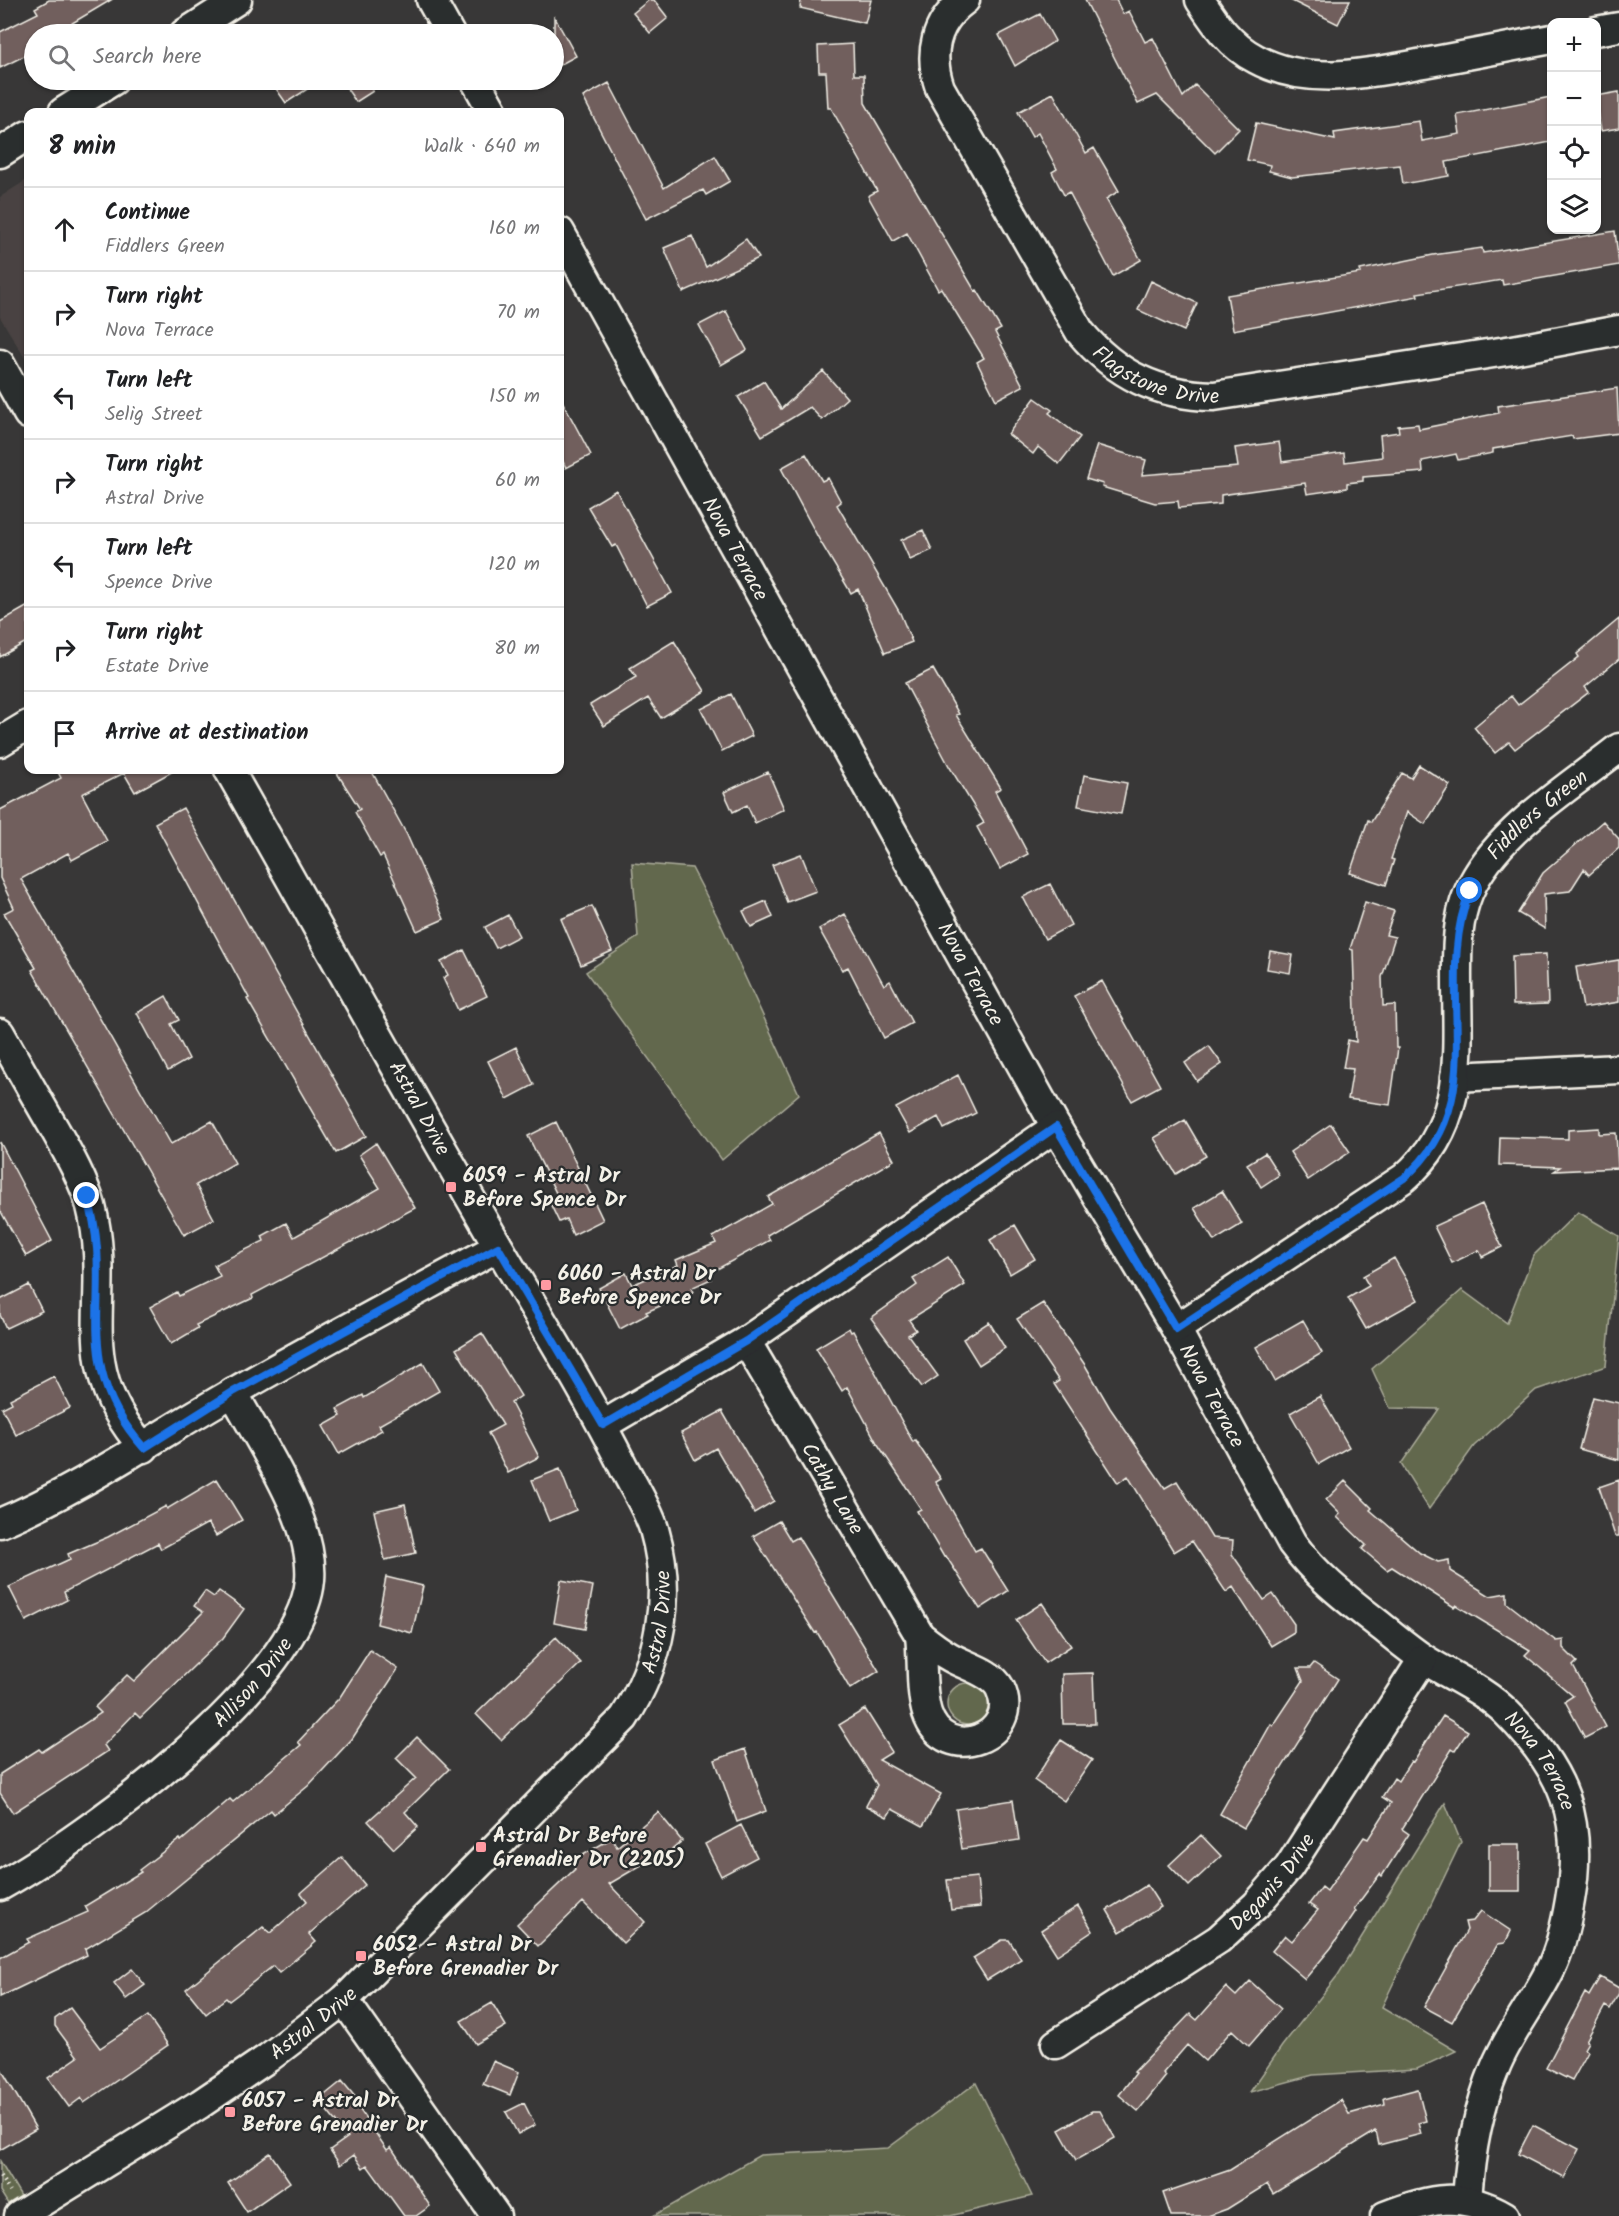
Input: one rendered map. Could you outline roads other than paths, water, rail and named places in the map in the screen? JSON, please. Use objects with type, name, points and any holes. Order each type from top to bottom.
[{"type":"street","points":[[200,24],[237,0]]},
{"type":"street","points":[[431,0],[444,24]]},
{"type":"street","name":"Flagstone Drive","points":[[965,0],[951,10],[937,38],[934,66],[940,88],[1080,332],[1097,351],[1129,376],[1174,393],[1214,396],[1513,350],[1619,330]]},
{"type":"street","points":[[1200,0],[1216,24],[1244,52],[1274,67],[1306,75],[1356,75],[1547,40]]},
{"type":"street","points":[[1601,30],[1619,27]]},
{"type":"street","points":[[69,108],[98,90]]},
{"type":"street","points":[[481,90],[491,108]]},
{"type":"street","points":[[0,153],[24,138]]},
{"type":"street","name":"Nova Terrace","points":[[564,239],[1056,1127],[1176,1329],[1279,1522],[1300,1555],[1323,1580],[1423,1659],[1493,1700],[1544,1752],[1568,1805],[1574,1828],[1575,1874],[1564,1933],[1550,1969],[1495,2067],[1481,2108],[1470,2152],[1467,2200]]},
{"type":"street","points":[[0,364],[24,407]]},
{"type":"street","points":[[0,742],[24,727]]},
{"type":"street","name":"Fiddlers Green","points":[[1176,1329],[1415,1169],[1428,1154],[1446,1124],[1455,1077],[1457,941],[1462,911],[1473,884],[1489,859],[1520,827],[1619,748]]},
{"type":"street","name":"Astral Drive","points":[[19,2216],[200,2104],[268,2058],[344,2000],[618,1725],[643,1689],[653,1661],[663,1612],[660,1562],[653,1527],[603,1425],[498,1247],[231,774]]},
{"type":"street","points":[[0,1033],[71,1159],[87,1196],[96,1236],[96,1338],[101,1372],[121,1419],[144,1448]]},
{"type":"street","points":[[1455,1077],[1619,1069]]},
{"type":"street","points":[[603,1425],[746,1341],[1056,1127]]},
{"type":"street","points":[[0,1523],[56,1497],[144,1448],[233,1392],[498,1247]]},
{"type":"street","name":"Cathy Lane","points":[[746,1341],[920,1636]]},
{"type":"street","name":"Allison Drive","points":[[0,1886],[102,1820],[190,1747],[263,1673],[285,1643],[300,1617],[310,1578],[304,1535],[286,1493],[233,1392]]},
{"type":"street","name":"Deganis Drive","points":[[1056,2044],[1219,1939],[1256,1905],[1288,1867],[1423,1659]]},
{"type":"street","points":[[344,2000],[496,2216]]},
{"type":"street","points":[[1385,2216],[1417,2203],[1467,2200],[1505,2216]]},
{"type":"place","name":"6059 - Astral Dr Before Spence Dr","points":[[451,1187]]},
{"type":"place","name":"6060 - Astral Dr Before Spence Dr","points":[[546,1285]]},
{"type":"place","name":"Astral Dr Before Grenadier Dr (2205)","points":[[481,1847]]},
{"type":"place","name":"6052 - Astral Dr Before Grenadier Dr","points":[[361,1956]]},
{"type":"place","name":"6057 - Astral Dr Before Grenadier Dr","points":[[230,2112]]}]
